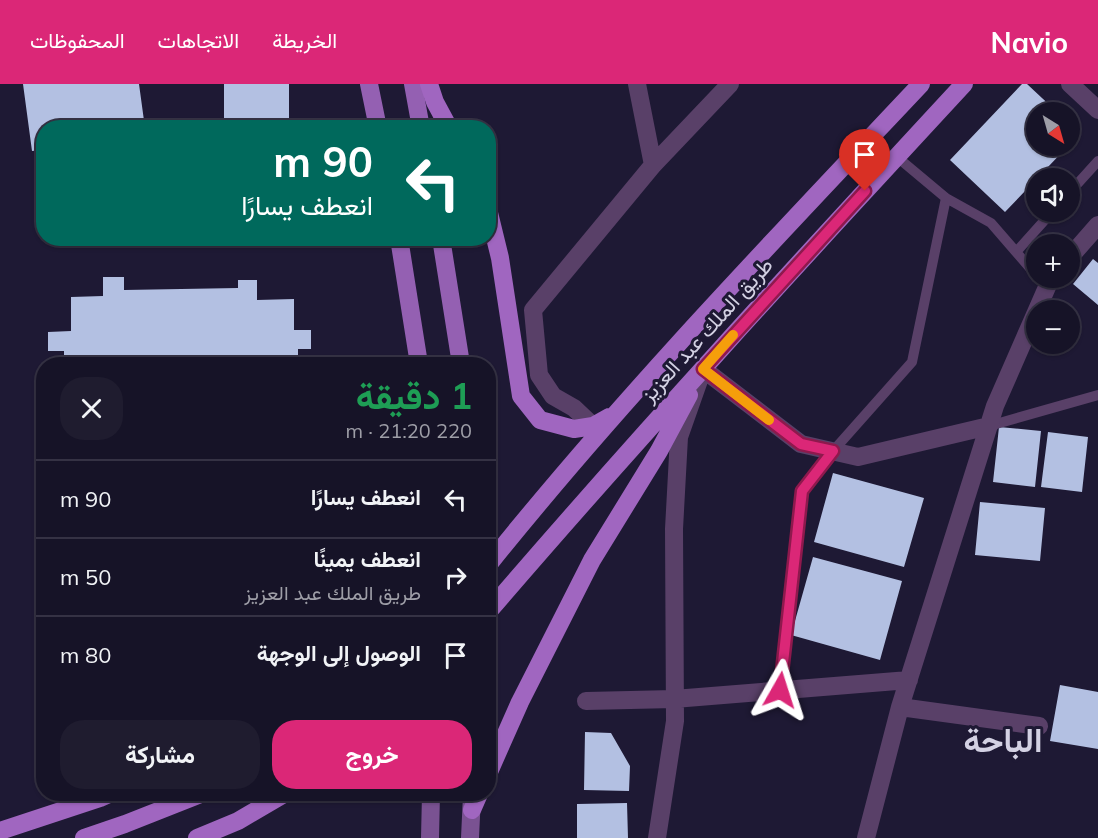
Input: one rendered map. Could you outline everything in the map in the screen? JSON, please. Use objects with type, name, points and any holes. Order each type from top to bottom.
[{"type":"highway","points":[[429,84],[445,120]]},
{"type":"highway","name":"طريق الملك عبد العزيز","points":[[496,555],[556,481],[618,412],[750,266],[921,84]]},
{"type":"highway","name":"طريق الملك عبد العزيز","points":[[496,603],[703,369],[964,84]]},
{"type":"highway","points":[[496,242],[521,396],[540,420],[574,429],[593,426],[618,412]]},
{"type":"highway","points":[[496,756],[520,702],[592,560],[659,451],[703,369]]},
{"type":"highway","points":[[0,831],[91,801]]},
{"type":"highway","points":[[84,838],[183,801]]},
{"type":"highway","points":[[197,838],[238,821],[272,801]]},
{"type":"main road","points":[[369,84],[376,120]]},
{"type":"main road","points":[[413,84],[420,120]]},
{"type":"main road","points":[[400,246],[418,357]]},
{"type":"main road","points":[[442,246],[460,357]]},
{"type":"main road","points":[[430,838],[431,801]]},
{"type":"main road","points":[[470,838],[472,802]]},
{"type":"street","points":[[637,84],[654,165]]},
{"type":"street","points":[[593,426],[574,408],[553,396],[539,375],[533,310],[654,165],[730,84]]},
{"type":"street","points":[[1070,84],[1098,110]]},
{"type":"street","points":[[1080,246],[1098,225]]},
{"type":"street","points":[[866,838],[900,707],[995,406],[1040,288]]},
{"type":"street","points":[[657,838],[675,721],[674,529],[679,437],[703,369],[801,444],[858,457],[989,426]]},
{"type":"street","points":[[586,701],[674,699],[909,680]]},
{"type":"street","points":[[900,707],[1039,726]]},
{"type":"lane","points":[[897,157],[946,198],[991,223],[1026,261]]},
{"type":"lane","points":[[1080,181],[1098,160]]},
{"type":"lane","points":[[780,690],[802,491],[833,451],[912,362],[946,198]]},
{"type":"lane","points":[[1017,251],[1043,222]]},
{"type":"lane","points":[[989,426],[1098,395]]},
{"type":"building","points":[[23,84],[139,84],[144,120],[36,120],[36,151],[32,151]]},
{"type":"building","points":[[224,84],[289,84],[289,120],[224,120]]},
{"type":"building","points":[[1022,84],[1027,84],[1046,102],[1026,102],[1026,156],[1058,156],[1047,168],[1026,168],[1026,190],[1005,212],[950,160]]},
{"type":"building","points":[[1093,259],[1098,263],[1098,305],[1078,288],[1080,288],[1080,275]]},
{"type":"building","points":[[103,277],[124,277],[124,290],[238,288],[238,280],[257,280],[257,300],[294,299],[294,330],[311,330],[311,349],[298,349],[298,357],[64,357],[64,351],[48,351],[48,332],[71,331],[71,297],[103,296]]},
{"type":"building","points":[[999,427],[1041,431],[1035,487],[993,482]]},
{"type":"building","points":[[1048,432],[1088,437],[1082,492],[1041,487]]},
{"type":"building","points":[[833,473],[924,498],[904,567],[814,542]]},
{"type":"building","points":[[980,502],[1045,508],[1040,561],[975,555]]},
{"type":"building","points":[[813,557],[902,581],[880,660],[791,635]]},
{"type":"building","points":[[1060,685],[1098,692],[1098,749],[1050,741]]},
{"type":"building","points":[[585,732],[611,733],[630,766],[629,791],[584,790]]},
{"type":"building","points":[[627,803],[628,838],[577,838],[577,804]]},
{"type":"slow traffic","points":[[733,335],[703,369],[769,420]]},
{"type":"district","name":"الباحة","points":[[1003,740]]},
{"type":"route","points":[[780,690],[802,491],[833,451],[801,444],[703,369],[865,191]]}]
